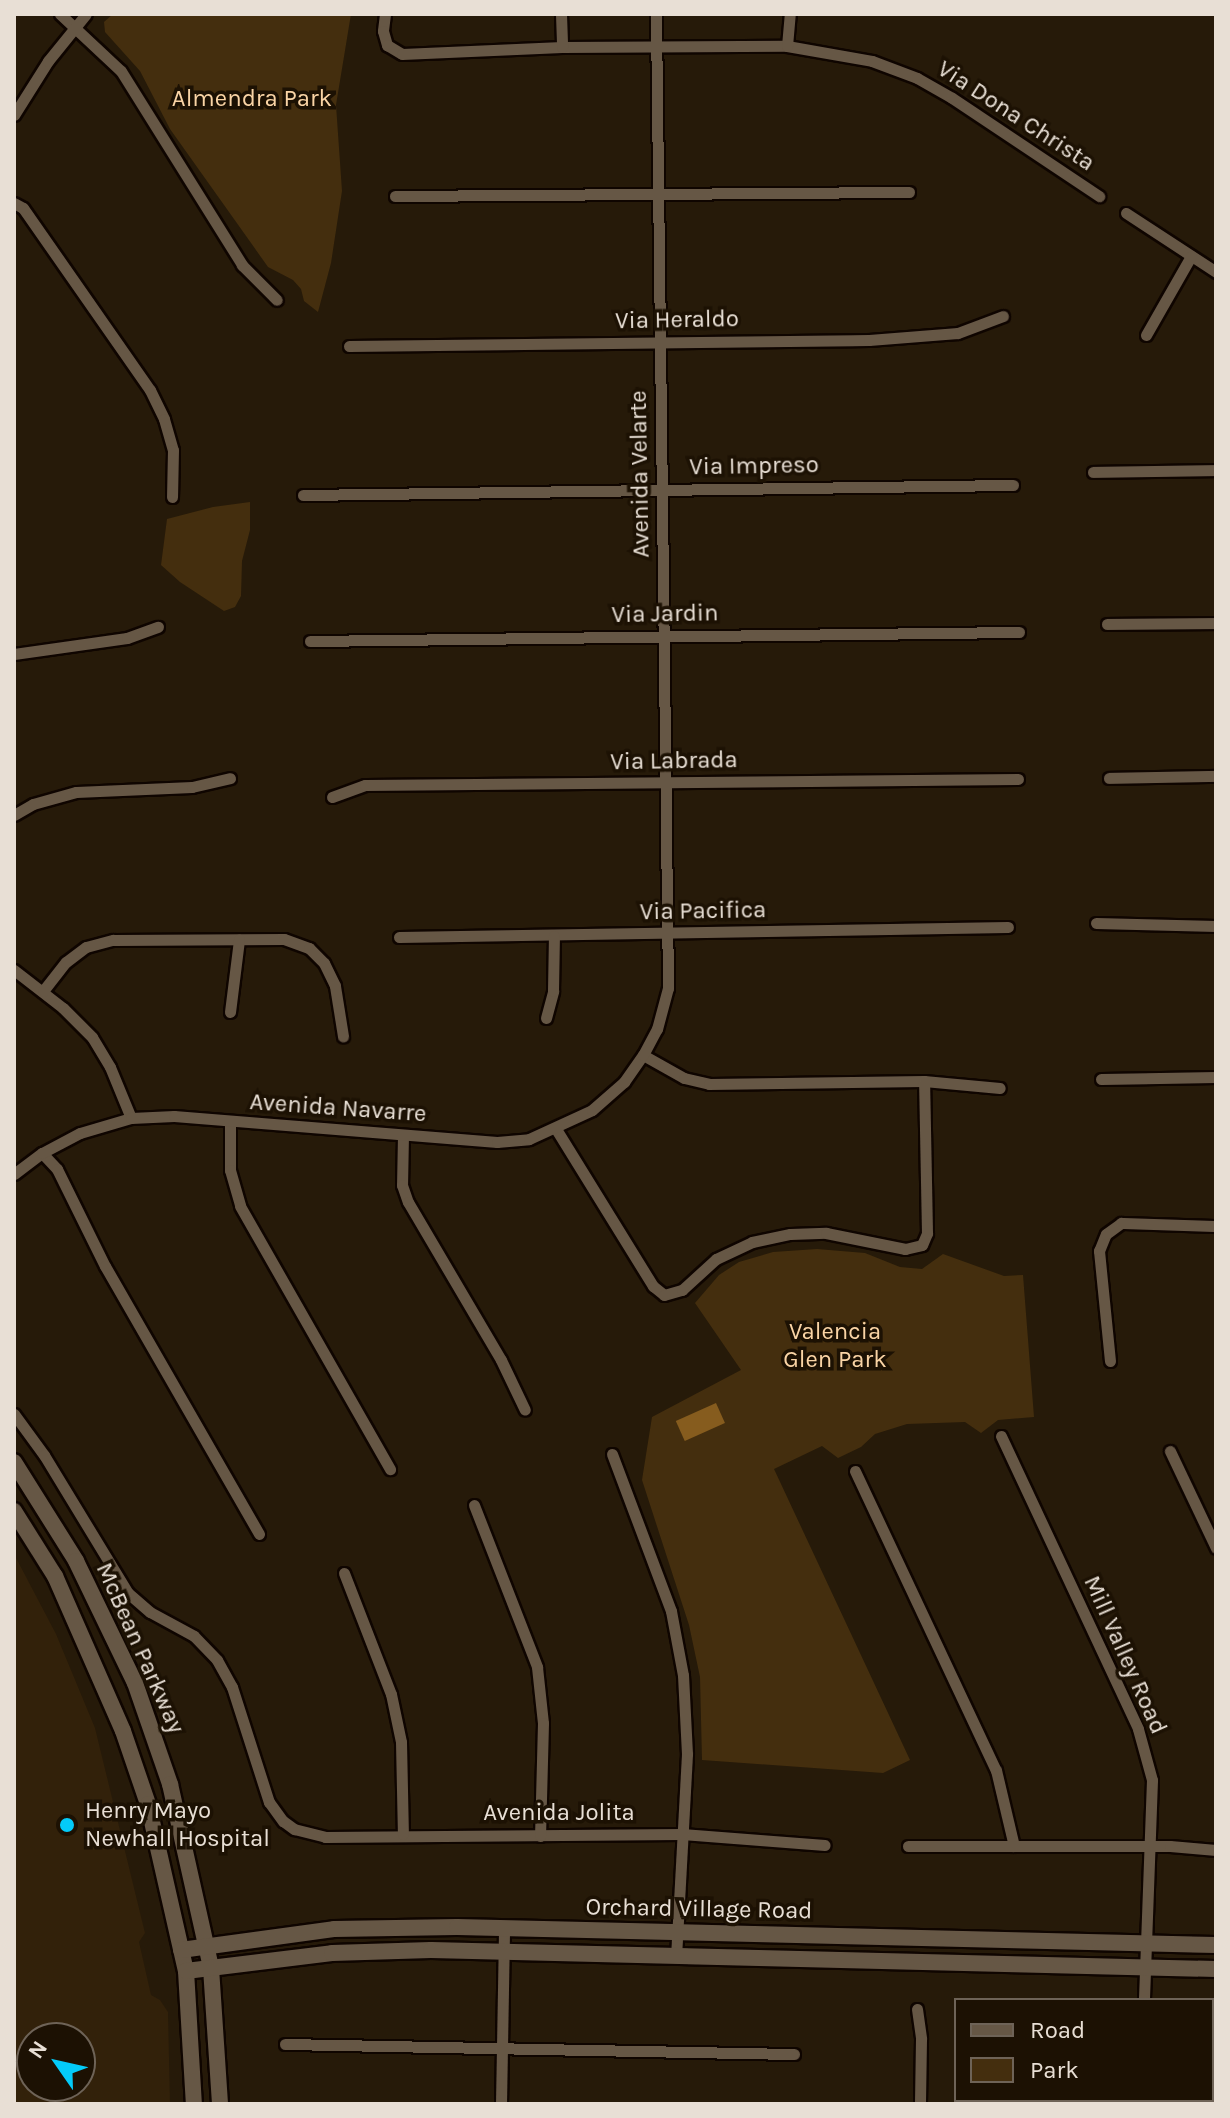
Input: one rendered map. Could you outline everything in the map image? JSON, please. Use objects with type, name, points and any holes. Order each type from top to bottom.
[{"type":"main road","name":"McBean Parkway","points":[[14,1462],[76,1561],[135,1683],[170,1784],[211,1968],[220,2104]]},
{"type":"main road","name":"McBean Parkway","points":[[14,1511],[55,1576],[123,1731],[148,1804],[186,1971],[194,2104]]},
{"type":"main road","name":"Orchard Village Road","points":[[181,1950],[334,1929],[504,1928],[1216,1945]]},
{"type":"main road","name":"Orchard Village Road","points":[[186,1971],[370,1950],[1216,1969]]},
{"type":"street","points":[[60,14],[121,71],[242,265],[277,300]]},
{"type":"street","points":[[14,115],[74,26],[86,14]]},
{"type":"street","name":"Via Dona Christa","points":[[385,14],[383,31],[387,45],[402,54],[562,47],[787,46],[872,61],[917,78],[1099,196]]},
{"type":"street","points":[[561,14],[562,47]]},
{"type":"street","name":"Avenida Velarte","points":[[643,1055],[657,1029],[668,988],[669,934],[656,14]]},
{"type":"street","points":[[787,46],[790,14]]},
{"type":"street","points":[[395,196],[909,192]]},
{"type":"street","points":[[14,203],[23,208],[150,390],[164,419],[173,450],[172,497]]},
{"type":"street","points":[[1126,213],[1216,272]]},
{"type":"street","points":[[1146,335],[1191,256]]},
{"type":"street","name":"Via Heraldo","points":[[349,346],[869,340],[958,333],[1003,316]]},
{"type":"street","points":[[1093,472],[1216,470]]},
{"type":"street","name":"Via Impreso","points":[[303,495],[1013,485]]},
{"type":"street","points":[[1107,624],[1216,623]]},
{"type":"street","points":[[14,654],[127,638],[158,627]]},
{"type":"street","name":"Via Jardin","points":[[310,641],[1019,632]]},
{"type":"street","points":[[1109,778],[1216,776]]},
{"type":"street","points":[[14,815],[33,804],[76,792],[192,787],[230,778]]},
{"type":"street","name":"Via Labrada","points":[[332,797],[365,785],[1018,779]]},
{"type":"street","points":[[1096,923],[1216,926]]},
{"type":"street","name":"Via Pacifica","points":[[399,937],[1008,927]]},
{"type":"street","points":[[546,1018],[553,991],[554,936]]},
{"type":"street","points":[[43,991],[66,962],[86,947],[113,940],[284,939],[309,948],[324,963],[335,986],[343,1036]]},
{"type":"street","points":[[230,1012],[239,940]]},
{"type":"street","points":[[14,970],[43,991],[92,1037],[110,1067],[131,1118]]},
{"type":"street","points":[[643,1055],[684,1078],[709,1084],[924,1081],[1000,1088]]},
{"type":"street","name":"Avenida Navarre","points":[[14,1174],[42,1153],[80,1133],[131,1118],[174,1116],[230,1123],[497,1142],[529,1139],[592,1110],[624,1082],[643,1055]]},
{"type":"street","points":[[1101,1079],[1216,1077]]},
{"type":"street","points":[[556,1129],[653,1286],[664,1295],[682,1290],[716,1259],[752,1242],[790,1234],[826,1233],[905,1249],[922,1245],[927,1233],[924,1081]]},
{"type":"street","points":[[230,1123],[230,1170],[240,1206],[390,1469]]},
{"type":"street","points":[[403,1135],[402,1185],[408,1202],[501,1360],[525,1410]]},
{"type":"street","points":[[42,1153],[57,1169],[105,1266],[259,1534]]},
{"type":"street","points":[[1110,1361],[1099,1251],[1106,1234],[1121,1223],[1216,1226]]},
{"type":"street","name":"Avenida Jolita","points":[[14,1414],[44,1455],[128,1593],[150,1612],[194,1636],[217,1660],[232,1687],[269,1802],[283,1821],[294,1829],[325,1837],[682,1834],[825,1845]]},
{"type":"street","name":"Mill Valley Road","points":[[1001,1436],[1138,1729],[1152,1780],[1152,1846],[1144,1998]]},
{"type":"street","points":[[1170,1451],[1216,1548]]},
{"type":"street","points":[[612,1454],[671,1611],[683,1675],[687,1754],[676,1955]]},
{"type":"street","points":[[855,1471],[996,1770],[1014,1846]]},
{"type":"street","points":[[474,1505],[537,1667],[543,1723],[540,1836]]},
{"type":"street","points":[[344,1573],[391,1694],[401,1742],[403,1834]]},
{"type":"street","points":[[908,1846],[1152,1846],[1216,1850]]},
{"type":"street","points":[[501,2104],[504,1928]]},
{"type":"street","points":[[917,2009],[921,2039],[920,2104]]},
{"type":"street","points":[[285,2044],[794,2054]]},
{"type":"shaded area","points":[[716,1403],[725,1423],[685,1441],[676,1421]]},
{"type":"shaded area","name":"Henry Mayo Newhall Hospital","points":[[14,1554],[56,1634],[95,1728],[145,1933],[139,1942],[151,1995],[160,2000],[168,2012],[170,2104],[14,2104]]},
{"type":"green space","name":"Almendra Park","points":[[113,14],[351,14],[336,105],[342,191],[331,263],[318,312],[304,301],[301,289],[293,280],[268,267],[170,129],[140,71],[105,32],[104,22]]},
{"type":"green space","points":[[250,502],[250,530],[242,561],[241,596],[235,607],[224,611],[180,582],[161,565],[167,519],[213,507]]},
{"type":"green space","name":"Valencia Glen Park","points":[[817,1249],[865,1253],[900,1267],[922,1269],[943,1254],[1004,1276],[1023,1275],[1034,1417],[998,1420],[981,1433],[965,1422],[907,1424],[875,1434],[861,1447],[838,1458],[822,1446],[774,1469],[910,1760],[883,1773],[702,1760],[700,1677],[689,1625],[642,1480],[652,1417],[741,1370],[695,1303],[719,1275],[739,1262],[773,1252]]},
{"type":"place","name":"Henry Mayo Newhall Hospital","points":[[67,1825]]}]
